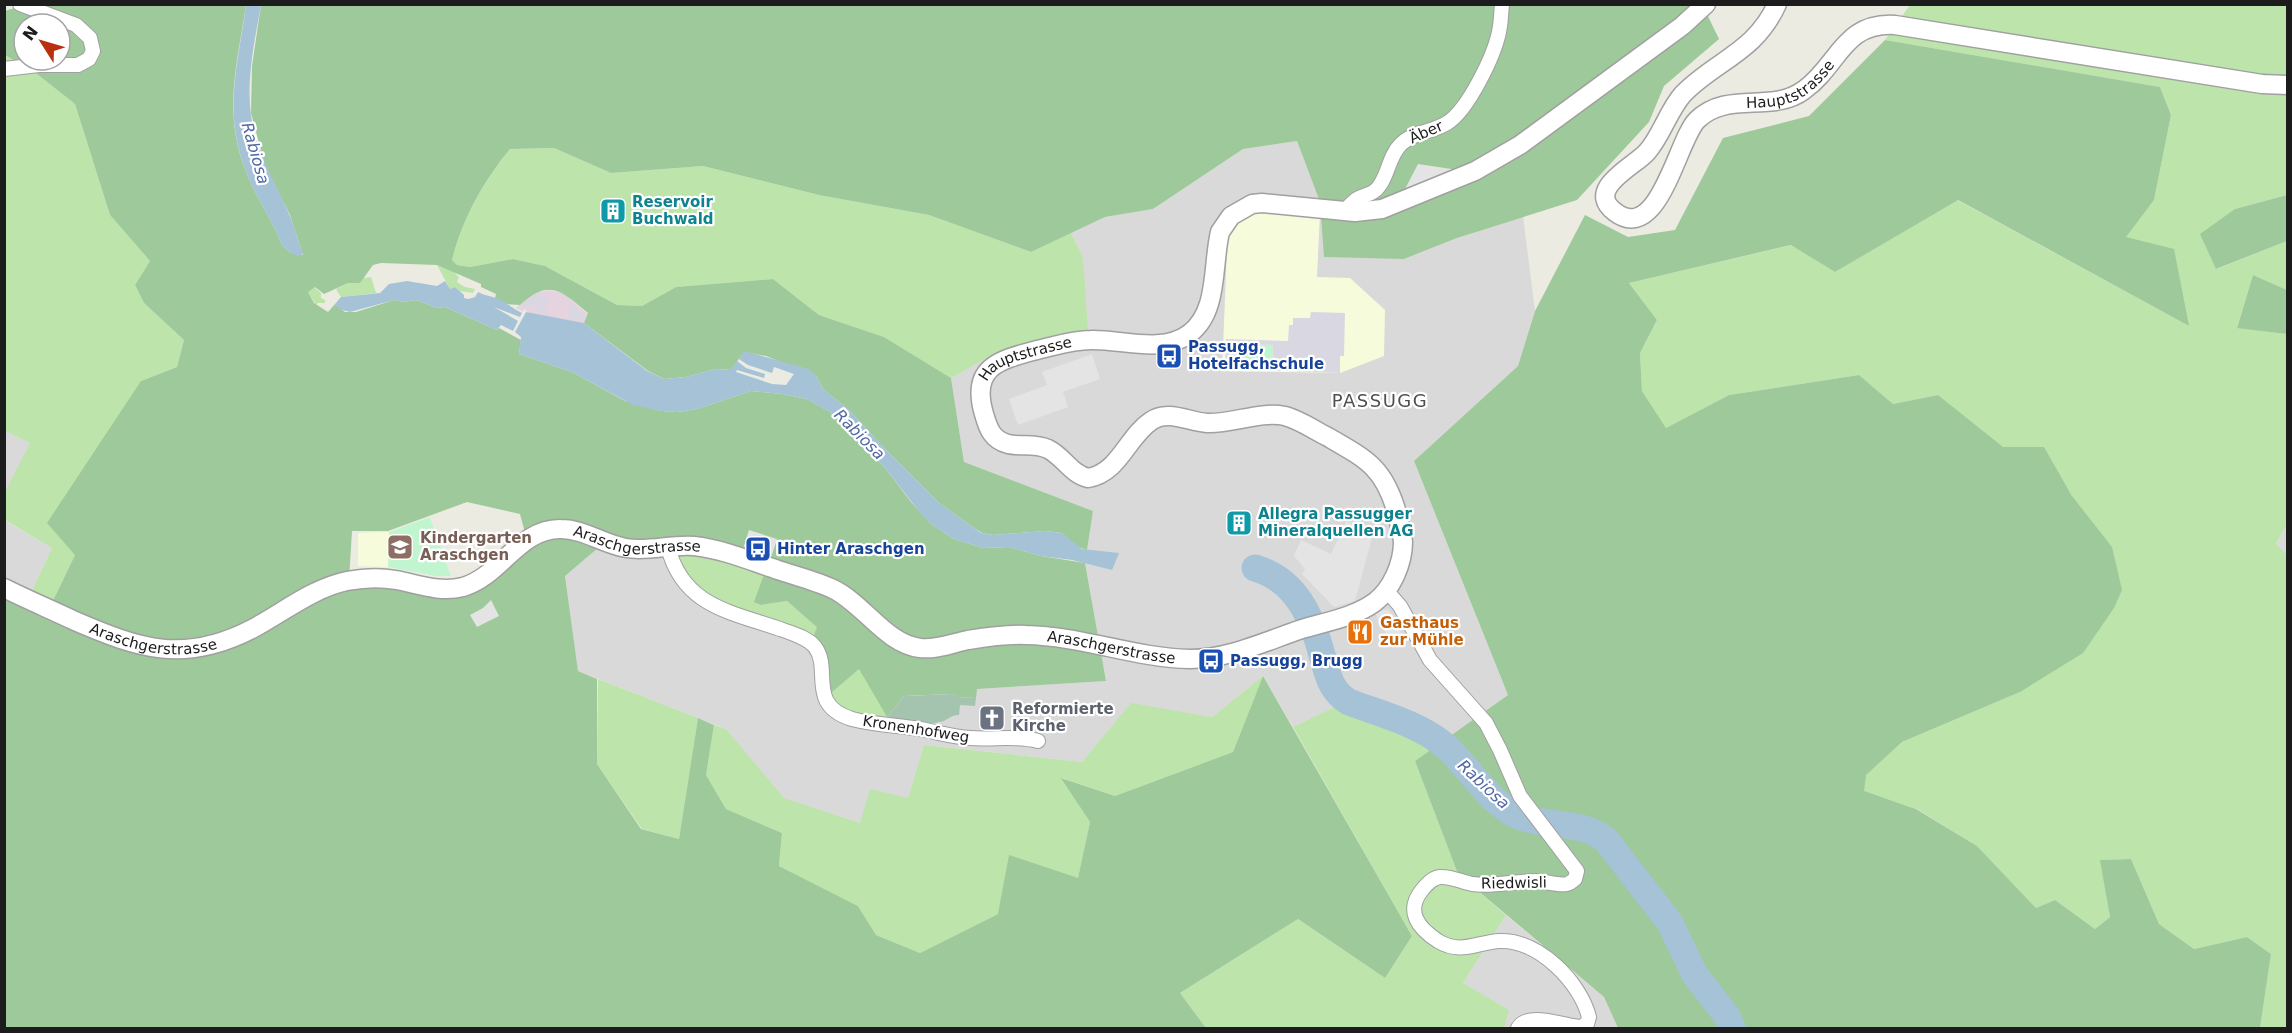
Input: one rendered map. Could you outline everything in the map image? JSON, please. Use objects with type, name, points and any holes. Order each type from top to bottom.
[{"type":"street","points":[[4,69],[39,65],[78,65],[89,59],[93,51],[90,38],[76,25],[20,4]]},
{"type":"street","name":"Äber","points":[[1343,212],[1357,199],[1378,188],[1392,156],[1401,144],[1413,136],[1443,126],[1460,113],[1496,44],[1500,31],[1502,4]]},
{"type":"street","points":[[1343,212],[1382,209],[1491,163],[1520,145],[1625,69],[1682,26],[1706,4]]},
{"type":"street","name":"Hauptstrasse","points":[[1777,4],[1771,18],[1758,36],[1683,94],[1648,151],[1611,180],[1606,192],[1607,199],[1616,213],[1636,217],[1643,215],[1654,206],[1686,135],[1705,113],[1727,104],[1776,102],[1799,94],[1823,72],[1852,37],[1876,25],[1894,25],[2262,84],[2288,85]]},
{"type":"street","name":"Hauptstrasse","points":[[1286,634],[1340,617],[1371,604],[1386,590],[1398,568],[1403,547],[1401,527],[1388,487],[1376,469],[1362,457],[1295,419],[1284,416],[1265,415],[1212,423],[1161,416],[1148,423],[1112,466],[1094,478],[1082,477],[1059,456],[1047,449],[1004,443],[990,432],[981,406],[980,386],[988,369],[994,363],[1012,356],[1080,340],[1165,343],[1190,334],[1205,316],[1209,303],[1220,232],[1225,223],[1245,206],[1262,202],[1343,212]]},
{"type":"street","name":"Araschgerstrasse","points":[[4,588],[126,642],[150,648],[182,649],[219,642],[242,634],[322,590],[340,583],[361,579],[384,579],[436,589],[466,586],[489,573],[527,540],[551,529],[576,531],[628,549],[668,546],[709,549],[824,585],[847,596],[895,638],[921,648],[996,636],[1027,635],[1066,639],[1167,657],[1198,659],[1225,654],[1286,634]]},
{"type":"street","name":"Kronenhofweg","points":[[668,546],[678,575],[701,597],[732,614],[802,638],[814,646],[818,652],[825,698],[842,714],[856,720],[933,731],[961,738],[1026,738],[1038,741]]},
{"type":"street","name":"Riedwisli","points":[[1386,590],[1400,606],[1430,660],[1486,723],[1520,796],[1576,868],[1577,874],[1566,884],[1533,881],[1483,885],[1438,877],[1428,883],[1417,896],[1413,913],[1425,931],[1448,946],[1468,948],[1496,941],[1507,941],[1544,956],[1561,970],[1588,1013],[1587,1024],[1580,1027],[1530,1019],[1521,1023],[1518,1029]]},
{"type":"shaded area","points":[[1297,141],[1320,202],[1404,259],[1523,216],[1535,311],[1518,366],[1414,461],[1508,695],[1451,736],[1355,697],[1293,727],[1263,676],[1212,717],[1131,704],[1082,762],[924,745],[908,798],[860,823],[783,798],[726,729],[578,671],[565,576],[605,542],[668,547],[795,635],[885,723],[887,717],[917,723],[940,723],[955,715],[960,705],[976,689],[1106,681],[1085,563],[1093,511],[964,462],[951,378],[994,353],[1063,335],[1082,255],[1071,233],[1105,217],[1153,209],[1243,149]]},
{"type":"shaded area","points":[[1418,164],[1458,170],[1404,191]]},
{"type":"shaded area","points":[[1250,209],[1320,213],[1317,277],[1350,278],[1385,310],[1384,356],[1340,373],[1222,371],[1228,226]]},
{"type":"shaded area","points":[[549,290],[563,293],[588,314],[584,323],[529,313],[524,309],[523,312],[516,308],[534,293]]},
{"type":"shaded area","points":[[534,294],[548,297],[545,314],[539,312],[538,306],[530,305],[529,308],[522,305]]},
{"type":"shaded area","points":[[570,303],[585,316],[583,321],[568,318]]},
{"type":"shaded area","points":[[1311,312],[1345,313],[1344,356],[1340,356],[1340,373],[1225,369],[1226,339],[1288,341],[1289,325],[1293,325],[1293,318],[1310,318]],"holes":[[[1236,344],[1273,345],[1272,367],[1235,365]]]},
{"type":"shaded area","points":[[1235,344],[1273,345],[1272,367],[1235,366]]},
{"type":"shaded area","points":[[1092,354],[1100,379],[1063,392],[1068,407],[1018,425],[1009,399],[1047,385],[1042,372]]},
{"type":"shaded area","points":[[5,431],[30,443],[5,494]]},
{"type":"shaded area","name":"Kindergarten Araschgen","points":[[430,517],[451,576],[435,576],[388,567],[358,566],[358,533],[389,532]]},
{"type":"shaded area","name":"Kindergarten Araschgen","points":[[430,517],[451,576],[435,576],[388,567],[389,532]]},
{"type":"shaded area","points":[[4,520],[52,548],[28,599],[5,588]]},
{"type":"shaded area","points":[[1346,521],[1373,534],[1355,601],[1334,607],[1302,574],[1305,569],[1294,556],[1301,540],[1331,554]]},
{"type":"shaded area","points":[[2287,524],[2287,556],[2276,545]]},
{"type":"shaded area","points":[[749,530],[777,539],[768,567],[740,558]]},
{"type":"shaded area","points":[[491,600],[499,616],[477,627],[470,615],[483,608]]},
{"type":"shaded area","points":[[1373,609],[1389,610],[1405,641],[1389,640]]},
{"type":"shaded area","points":[[952,694],[959,697],[976,698],[975,706],[960,705],[959,715],[935,723],[887,717],[904,696]]},
{"type":"shaded area","points":[[1506,915],[1604,997],[1618,1028],[1504,1028],[1508,1010],[1463,983]]},
{"type":"green space","points":[[1702,4],[1719,39],[1664,86],[1649,122],[1577,200],[1457,238],[1404,259],[1324,257],[1320,202],[1297,141],[1243,149],[1153,209],[1105,217],[1031,252],[929,215],[819,195],[703,166],[611,173],[554,148],[510,149],[491,174],[468,215],[456,245],[452,260],[457,265],[470,267],[513,259],[545,266],[617,305],[642,306],[676,287],[773,279],[819,315],[884,337],[951,378],[964,462],[1093,511],[1087,550],[1078,547],[1062,533],[1045,531],[993,535],[982,533],[939,503],[849,410],[823,389],[816,376],[766,356],[744,352],[731,370],[716,369],[686,377],[664,379],[648,371],[584,323],[588,313],[563,294],[548,290],[539,292],[520,305],[506,304],[495,298],[496,294],[481,287],[481,284],[437,265],[381,263],[373,265],[360,283],[348,283],[324,294],[315,287],[308,292],[314,303],[328,312],[335,304],[345,312],[356,312],[394,300],[404,302],[416,300],[437,308],[445,307],[497,330],[499,328],[521,340],[519,354],[572,372],[625,401],[661,411],[678,412],[697,409],[751,391],[807,399],[830,412],[886,469],[931,524],[954,539],[983,548],[1009,547],[1041,556],[1085,563],[1106,681],[977,689],[976,698],[958,697],[952,694],[904,696],[887,717],[859,669],[825,698],[811,643],[817,627],[787,601],[761,605],[754,602],[777,539],[740,558],[605,542],[565,576],[578,671],[597,679],[597,764],[641,829],[679,839],[698,718],[714,725],[706,775],[726,809],[782,833],[779,866],[858,906],[876,935],[920,953],[998,914],[1009,855],[1078,878],[1090,822],[1061,778],[1115,796],[1233,752],[1263,676],[1412,936],[1385,978],[1298,919],[1180,993],[1206,1028],[5,1028],[5,588],[49,609],[75,555],[47,523],[141,381],[177,367],[184,340],[144,303],[135,285],[150,261],[110,215],[75,104],[34,72],[72,72],[72,12],[12,12],[12,59],[5,55],[5,11],[23,5],[246,5],[236,69],[233,110],[239,152],[251,183],[282,245],[291,253],[303,255],[290,215],[265,165],[251,113],[252,66],[261,5]],"holes":[[[467,502],[520,514],[527,540],[457,588],[349,580],[352,531],[388,531]]]},
{"type":"green space","points":[[1910,5],[2287,5],[2287,195],[2235,209],[2217,269],[2287,241],[2287,290],[2253,275],[2237,327],[2287,334],[2287,524],[2276,544],[2288,556],[2287,1028],[2260,1028],[2271,954],[2247,937],[2194,949],[2159,924],[2131,859],[2101,860],[2110,917],[2095,929],[2055,900],[2036,908],[1977,846],[1917,809],[1863,791],[1865,775],[1902,742],[2020,692],[2072,496],[2044,448],[2003,448],[1938,395],[1893,404],[1859,375],[1729,395],[1666,428],[1642,391],[1640,353],[1657,320],[1629,283],[1792,245],[1835,272],[1957,200],[2189,326],[2125,237],[2154,200],[2171,115],[2160,87],[1885,40]]},
{"type":"green space","points":[[1885,40],[2160,87],[2171,115],[2154,200],[2126,237],[2174,249],[2189,326],[1958,200],[1835,272],[1791,245],[1629,283],[1657,320],[1640,353],[1642,391],[1666,428],[1729,395],[1859,375],[1893,404],[1938,395],[2003,447],[2044,447],[2072,496],[2112,547],[2122,590],[2114,608],[2083,653],[2020,692],[1902,742],[1866,775],[1864,791],[1916,809],[1977,846],[2036,908],[2055,900],[2095,929],[2110,917],[2100,860],[2131,859],[2159,924],[2194,949],[2247,937],[2271,954],[2260,1028],[1618,1028],[1604,997],[1458,874],[1415,761],[1508,695],[1414,461],[1518,366],[1535,311],[1585,215],[1628,237],[1675,230],[1723,138],[1809,116]]},
{"type":"green space","points":[[5,55],[12,59],[12,72],[34,72],[75,104],[110,215],[150,261],[135,285],[144,303],[184,340],[177,367],[141,381],[75,555],[49,609],[28,599],[52,548],[5,520],[4,494],[30,443],[5,431]]},
{"type":"green space","points":[[554,148],[611,173],[703,166],[819,195],[929,215],[1031,252],[1071,233],[1082,255],[1088,333],[1063,335],[995,353],[951,378],[884,337],[819,315],[773,279],[676,287],[642,306],[617,305],[545,266],[513,259],[470,267],[457,265],[452,260],[456,245],[483,187],[500,161],[510,149]]},
{"type":"green space","points":[[2287,195],[2287,241],[2216,269],[2200,234],[2235,209]]},
{"type":"green space","points":[[437,265],[453,271],[459,277],[457,282],[475,289],[473,293],[460,291],[455,287],[450,289]]},
{"type":"green space","points":[[2253,275],[2287,290],[2287,334],[2237,328]]},
{"type":"green space","points":[[371,277],[376,293],[341,297],[336,289],[348,283],[360,283],[363,278]]},
{"type":"green space","points":[[313,286],[321,293],[321,298],[325,300],[325,303],[316,305],[308,292]]},
{"type":"green space","points":[[675,546],[768,567],[761,605],[787,601],[818,627],[811,643],[687,586]]},
{"type":"green space","points":[[859,668],[887,717],[885,724],[856,720],[825,698]]},
{"type":"green space","points":[[1263,676],[1233,752],[1115,796],[1062,778],[1090,822],[1078,878],[920,953],[876,935],[858,906],[779,866],[782,833],[726,809],[706,775],[714,725],[726,729],[784,798],[860,823],[870,789],[908,798],[924,745],[1082,762],[1131,703],[1212,717]]},
{"type":"green space","points":[[598,679],[698,718],[679,839],[642,829],[597,764]]},
{"type":"green space","points":[[1355,697],[1451,736],[1415,761],[1458,874],[1506,915],[1463,983],[1509,1010],[1504,1028],[1206,1028],[1180,993],[1298,919],[1385,978],[1412,936],[1293,727]]},
{"type":"water","points":[[246,5],[261,5],[250,73],[251,115],[254,129],[257,142],[293,224],[303,253],[300,257],[282,245],[251,183],[239,152],[235,130],[234,90]]},
{"type":"water","points":[[407,281],[437,286],[445,281],[450,289],[455,287],[464,295],[464,298],[475,297],[478,292],[501,300],[522,313],[520,317],[494,307],[518,321],[513,331],[501,325],[497,330],[445,307],[437,308],[416,300],[404,302],[394,300],[350,312],[339,309],[335,304],[341,297],[380,293],[389,284]]},
{"type":"water","points":[[526,312],[584,323],[647,371],[664,379],[686,377],[716,369],[731,370],[737,361],[746,368],[765,374],[764,378],[737,370],[736,372],[772,384],[786,385],[794,374],[774,367],[772,373],[748,365],[739,359],[744,351],[809,369],[823,389],[849,410],[939,503],[981,533],[993,535],[1045,531],[1062,533],[1082,549],[1119,553],[1112,570],[1072,560],[1041,556],[1009,547],[983,548],[954,539],[931,524],[921,514],[886,469],[830,412],[807,399],[751,391],[697,409],[677,412],[633,405],[572,372],[519,354],[521,337],[515,332]]},
{"type":"waterway","name":"Rabiosa","points":[[1255,568],[1281,581],[1300,602],[1313,627],[1331,682],[1343,698],[1411,725],[1434,738],[1453,753],[1496,801],[1516,815],[1586,829],[1607,841],[1670,923],[1695,975],[1727,1016],[1732,1028]]},
{"type":"place","name":"Reservoir Buchwald","points":[[613,211]]},
{"type":"place","name":"Passugg, Hotelfachschule","points":[[1169,356]]},
{"type":"place","name":"Allegra Passugger Mineralquellen AG","points":[[1239,523]]},
{"type":"place","name":"Kindergarten Araschgen","points":[[400,547]]},
{"type":"place","name":"Hinter Araschgen","points":[[758,549]]},
{"type":"place","name":"Gasthaus zur Mühle","points":[[1360,632]]},
{"type":"place","name":"Passugg, Brugg","points":[[1211,661]]},
{"type":"place","name":"Reformierte Kirche","points":[[992,718]]},
{"type":"district","name":"PASSUGG","points":[[1380,401]]}]
